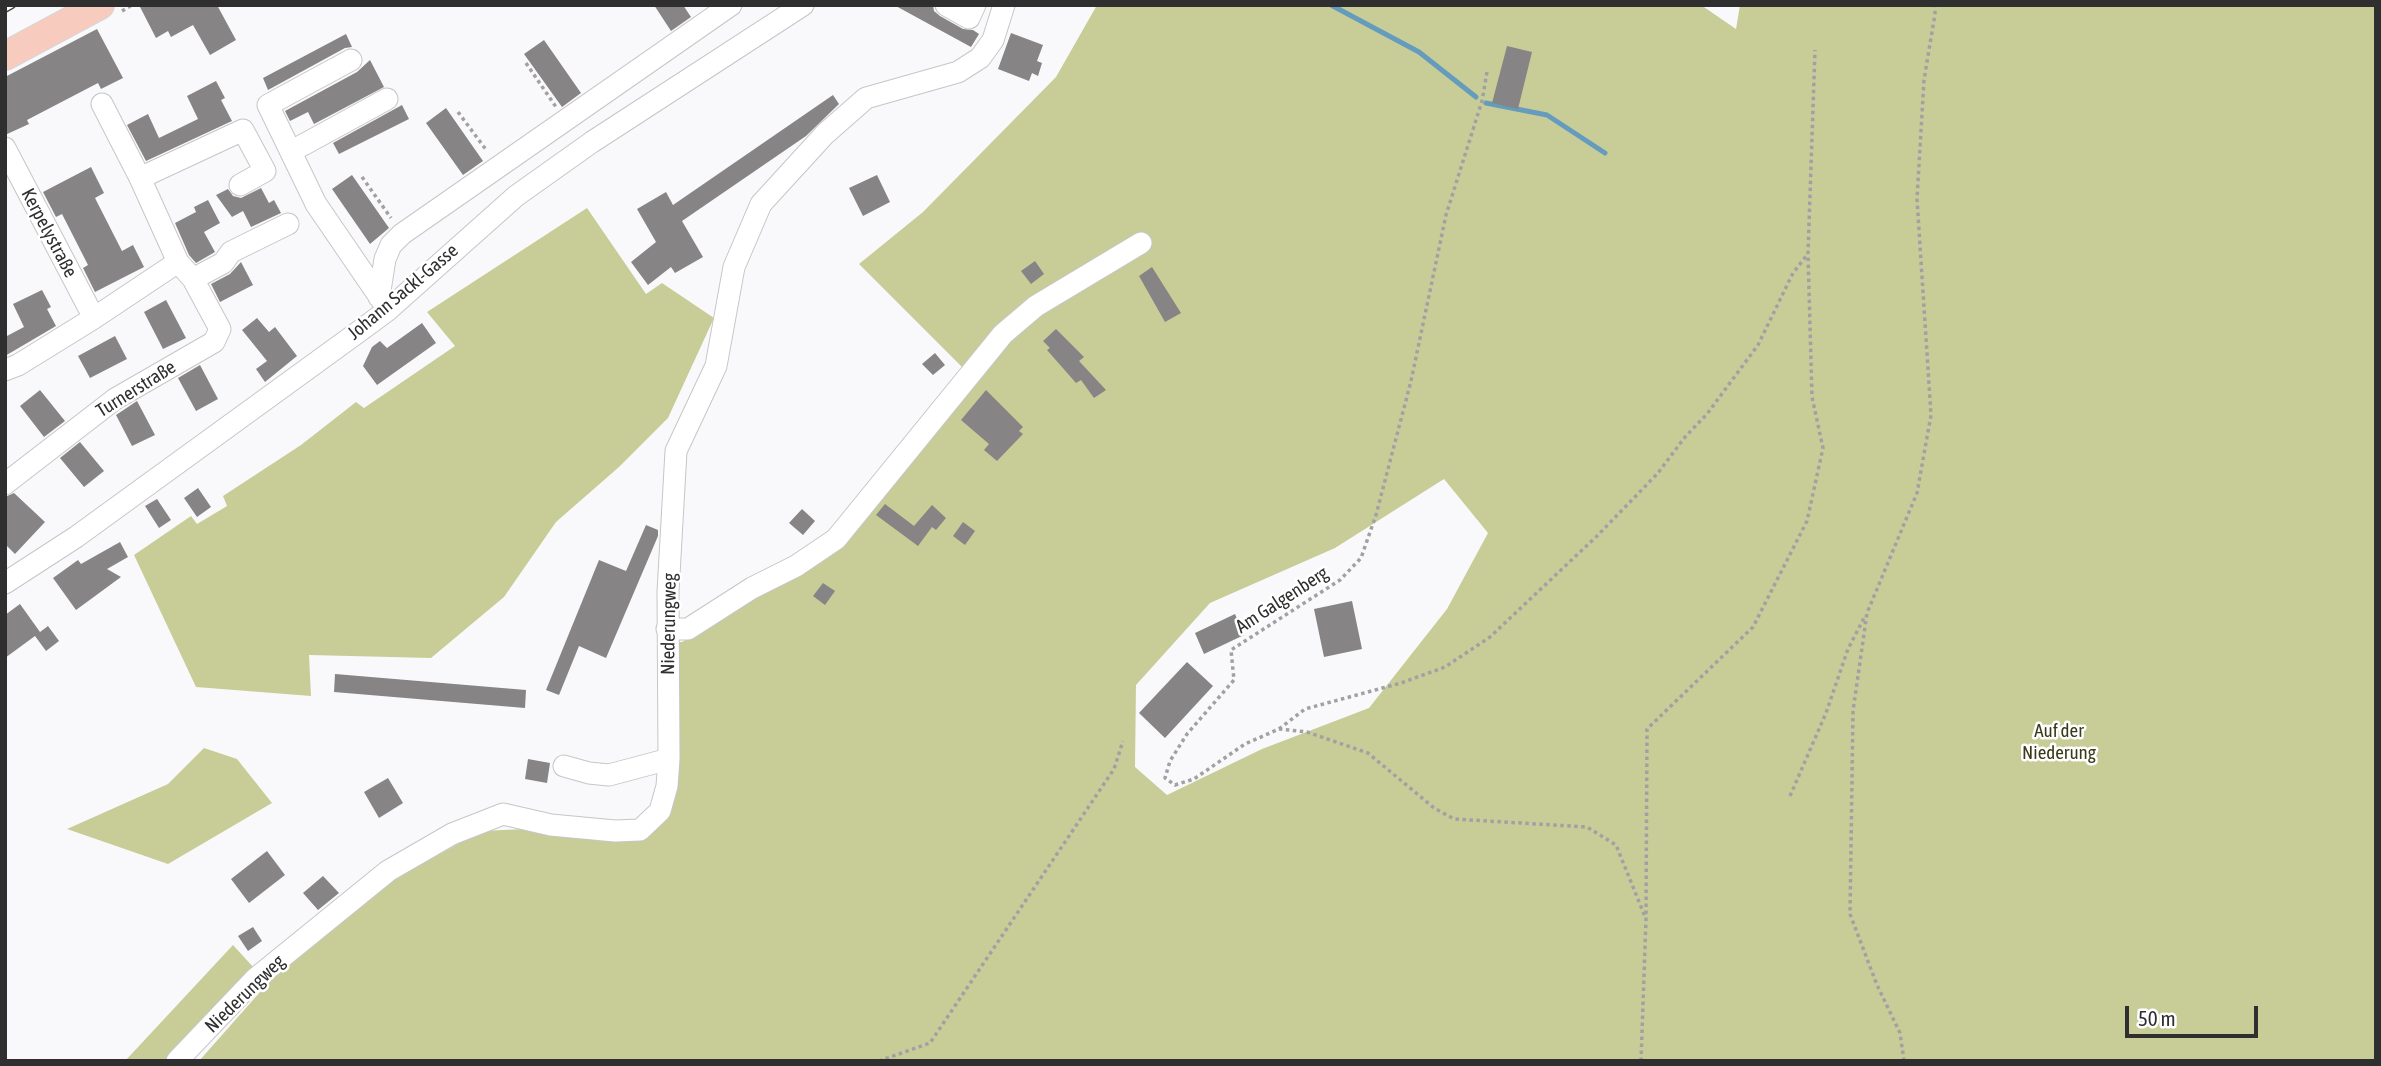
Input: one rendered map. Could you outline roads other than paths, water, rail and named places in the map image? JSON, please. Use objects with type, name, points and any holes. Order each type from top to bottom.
[{"type":"main road","points":[[5,55],[100,5]]},
{"type":"street","points":[[383,303],[385,259],[391,245],[402,234],[731,5]]},
{"type":"street","name":"Johann Sackl-Gasse","points":[[6,582],[76,537],[383,303],[516,196],[592,142],[803,5]]},
{"type":"street","points":[[946,5],[969,18],[975,5]]},
{"type":"street","name":"Niederungweg","points":[[177,1061],[255,979],[388,871],[452,834],[503,814],[551,825],[615,831],[640,830],[660,811],[667,786],[669,759],[667,629],[676,451],[716,366],[734,267],[761,204],[825,134],[866,98],[958,72],[980,58],[993,40],[1004,5]]},
{"type":"street","points":[[351,60],[268,105],[316,204],[383,303]]},
{"type":"street","points":[[292,151],[387,99]]},
{"type":"street","points":[[102,104],[141,178],[178,262],[193,279],[223,263],[231,251],[288,224]]},
{"type":"street","points":[[141,178],[243,130],[265,171],[240,185]]},
{"type":"street","name":"Kerpelystraße","points":[[5,148],[94,318]]},
{"type":"street","points":[[667,629],[688,629],[752,588],[796,566],[836,539],[1003,334],[1036,306],[1141,243]]},
{"type":"street","points":[[5,370],[18,365],[94,318],[178,262]]},
{"type":"street","name":"Turnerstraße","points":[[5,484],[115,400],[214,342],[220,329],[193,279]]},
{"type":"street","points":[[564,766],[609,775],[669,759]]},
{"type":"waterway","points":[[1331,5],[1419,52],[1476,97]]},
{"type":"waterway","points":[[1486,103],[1547,115],[1605,153]]},
{"type":"railway","points":[[5,9],[12,5]]},
{"type":"park label","name":"Auf der Niederung","points":[[2059,742]]}]
